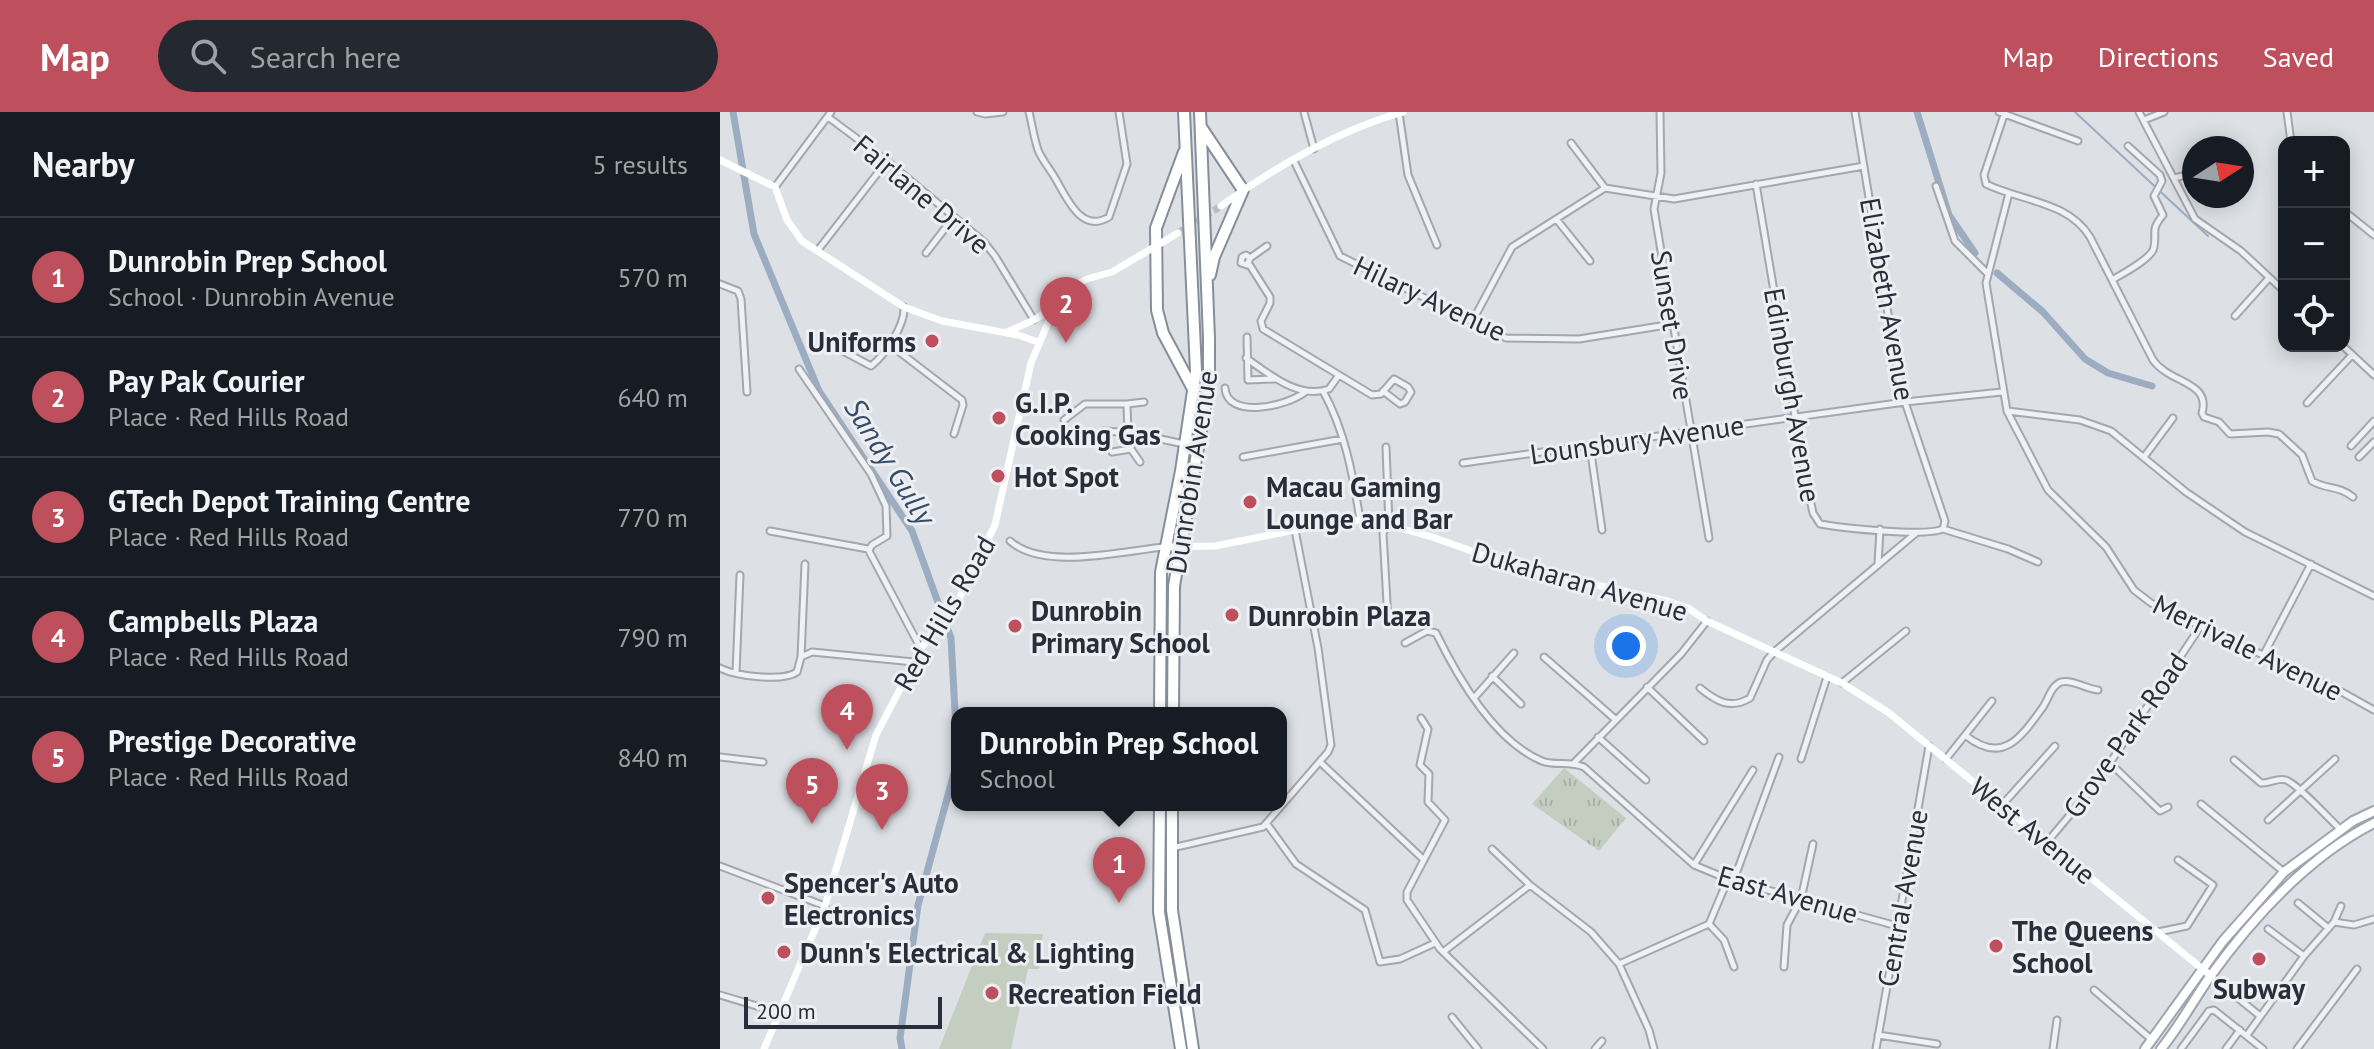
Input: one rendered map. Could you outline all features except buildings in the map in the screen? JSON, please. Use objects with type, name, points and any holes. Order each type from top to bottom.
[{"type":"highway","name":"Dunrobin Avenue","points":[[1160,707],[1164,547],[1195,392],[1196,371],[1183,235],[1184,112]]},
{"type":"highway","name":"Dunrobin Avenue","points":[[1173,707],[1174,586],[1209,384],[1200,112]]},
{"type":"highway","points":[[1200,125],[1243,190],[1214,257],[1207,297]]},
{"type":"highway","points":[[1185,151],[1156,228],[1157,310],[1163,333],[1195,392]]},
{"type":"highway","points":[[1160,811],[1159,912],[1181,1049]]},
{"type":"highway","points":[[1172,811],[1172,910],[1193,1049]]},
{"type":"main road","points":[[1221,206],[1243,190],[1315,150],[1383,115],[1401,113]]},
{"type":"main road","points":[[720,160],[775,187],[802,241],[904,307],[942,321],[1029,337],[1038,342]]},
{"type":"main road","name":"Red Hills Road","points":[[764,1049],[825,906],[876,735],[921,649],[959,599],[995,525],[1038,342],[1055,306],[1072,287],[1112,272],[1183,235]]},
{"type":"main road","points":[[1005,333],[1055,306]]},
{"type":"main road","points":[[1034,320],[1046,325]]},
{"type":"main road","points":[[1029,337],[1034,320]]},
{"type":"main road","name":"Dukaharan Avenue","points":[[1164,547],[1215,546],[1360,520],[1389,524],[1514,566],[1688,608],[1707,621],[1842,683],[1889,713],[1929,746]]},
{"type":"main road","name":"West Avenue","points":[[1929,746],[2211,976]]},
{"type":"main road","points":[[2145,1049],[2202,969],[2284,872],[2371,811]]},
{"type":"main road","points":[[2161,1049],[2211,976],[2260,913],[2328,852],[2374,823]]},
{"type":"street","points":[[977,112],[1003,112]]},
{"type":"street","points":[[1029,112],[1038,151],[1072,207],[1081,218],[1101,222],[1109,217],[1127,164],[1119,112]]},
{"type":"street","points":[[1304,112],[1315,150]]},
{"type":"street","name":"Sunset Drive","points":[[1660,112],[1661,173],[1654,209],[1709,538]]},
{"type":"street","name":"Elizabeth Avenue","points":[[1855,112],[1897,369],[1945,521],[1943,529]]},
{"type":"street","points":[[2139,112],[2195,219],[2241,251],[2278,286]]},
{"type":"street","points":[[2144,120],[2164,112]]},
{"type":"street","points":[[2287,112],[2290,136]]},
{"type":"street","points":[[1401,113],[1408,175],[1437,245]]},
{"type":"street","points":[[2078,141],[2003,113],[1984,181],[1989,186],[2061,211],[2079,221],[2158,367],[2204,396],[2204,417],[2219,422],[2230,434],[2279,434],[2302,455],[2312,481],[2340,488],[2353,497]]},
{"type":"street","points":[[775,187],[830,114]]},
{"type":"street","name":"Fairlane Drive","points":[[830,114],[990,249],[1034,320]]},
{"type":"street","points":[[1571,143],[1605,188],[1674,199],[1864,166]]},
{"type":"street","points":[[2112,280],[2150,255],[2154,248],[2153,230],[2163,215],[2154,199],[2162,181],[2155,170],[2128,146]]},
{"type":"street","points":[[818,250],[887,161]]},
{"type":"street","name":"Hilary Avenue","points":[[1294,161],[1340,256],[1506,338],[1579,339],[1673,324]]},
{"type":"street","points":[[2155,170],[2168,167]]},
{"type":"street","points":[[2174,178],[2182,176]]},
{"type":"street","name":"Edinburgh Avenue","points":[[1756,184],[1813,513],[1820,524],[1916,532],[1938,532],[1943,529],[2008,549],[2038,562]]},
{"type":"street","points":[[1936,186],[1955,241],[1987,273]]},
{"type":"street","points":[[1472,322],[1512,247],[1605,188]]},
{"type":"street","name":"Merrivale Avenue","points":[[2009,193],[1986,283],[2007,411],[2048,490],[2106,547],[2134,590],[2151,603],[2264,654],[2374,710]]},
{"type":"street","points":[[2350,216],[2374,235]]},
{"type":"street","points":[[926,253],[953,218]]},
{"type":"street","points":[[1557,220],[1590,261]]},
{"type":"street","points":[[1267,246],[1249,261],[1270,297],[1261,321],[1262,327],[1372,395],[1379,395],[1394,379],[1411,392],[1400,404],[1383,391]]},
{"type":"street","points":[[2235,316],[2269,278]]},
{"type":"street","points":[[720,284],[738,291],[741,299],[747,392]]},
{"type":"street","points":[[828,343],[867,366],[874,365],[889,344],[904,314],[904,307]]},
{"type":"street","points":[[1247,337],[1248,380],[1276,379]]},
{"type":"street","points":[[889,344],[962,400],[954,434]]},
{"type":"street","points":[[2349,352],[2374,374]]},
{"type":"street","points":[[2307,403],[2352,355]]},
{"type":"street","points":[[1246,358],[1276,379],[1305,392],[1323,391],[1334,384],[1339,375]]},
{"type":"street","points":[[799,369],[871,474],[886,506],[887,536],[869,550]]},
{"type":"street","points":[[1225,388],[1225,395],[1231,404],[1244,407],[1289,403],[1305,392]]},
{"type":"street","points":[[1323,391],[1343,439],[1360,520]]},
{"type":"street","name":"Lounsbury Avenue","points":[[1463,463],[1905,402],[2002,392]]},
{"type":"street","points":[[1064,420],[1085,404],[1144,402]]},
{"type":"street","points":[[1127,404],[1131,449],[1140,462]]},
{"type":"street","points":[[2007,411],[2080,420],[2111,431],[2186,492],[2245,532],[2373,594]]},
{"type":"street","points":[[2144,457],[2173,418]]},
{"type":"street","points":[[2351,446],[2374,421]]},
{"type":"street","points":[[1104,431],[1185,444]]},
{"type":"street","points":[[1243,457],[1343,439]]},
{"type":"street","points":[[2359,457],[2374,442]]},
{"type":"street","points":[[1590,446],[1602,530]]},
{"type":"street","points":[[1386,447],[1389,524],[1383,533],[1388,620]]},
{"type":"street","points":[[1112,452],[1131,449]]},
{"type":"street","points":[[1878,564],[1880,529]]},
{"type":"street","points":[[1287,801],[1328,752],[1331,738],[1318,648],[1295,530]]},
{"type":"street","points":[[770,531],[869,550]]},
{"type":"street","points":[[1700,688],[1722,703],[1746,701],[1774,652],[1916,532]]},
{"type":"street","points":[[1010,541],[1020,550],[1061,558],[1164,547]]},
{"type":"street","points":[[869,550],[921,649]]},
{"type":"street","points":[[720,668],[736,673],[786,678],[797,672],[801,657],[805,564]]},
{"type":"street","points":[[2264,654],[2311,564]]},
{"type":"street","points":[[736,673],[740,575]]},
{"type":"street","points":[[1405,643],[1427,631],[1436,633],[1457,674],[1497,728],[1521,750],[1545,762],[1574,763],[1681,654],[1707,621]]},
{"type":"street","name":"Grove Park Road","points":[[2048,841],[2110,763],[2200,627]]},
{"type":"street","points":[[1842,683],[1906,631]]},
{"type":"street","points":[[801,657],[812,652],[914,662]]},
{"type":"street","points":[[1474,698],[1514,653]]},
{"type":"street","points":[[1544,657],[1615,719]]},
{"type":"street","points":[[1492,676],[1521,704]]},
{"type":"street","points":[[1801,759],[1827,677]]},
{"type":"street","points":[[1965,735],[1990,750],[2002,748],[2025,729],[2057,685],[2067,681],[2098,690]]},
{"type":"street","points":[[1647,687],[1704,741]]},
{"type":"street","points":[[1946,759],[1992,701]]},
{"type":"street","points":[[1421,718],[1428,729],[1420,765],[1429,774],[1428,802],[1445,820],[1407,892],[1407,900],[1443,952],[1543,1049]]},
{"type":"street","points":[[1598,737],[1646,780]]},
{"type":"street","name":"Central Avenue","points":[[1876,1049],[1929,746]]},
{"type":"street","points":[[2003,804],[2055,746]]},
{"type":"street","points":[[720,757],[763,762]]},
{"type":"street","points":[[1619,964],[1709,924],[1728,879],[1736,874],[1779,757]]},
{"type":"street","points":[[2268,820],[2335,759]]},
{"type":"street","points":[[2234,760],[2261,783],[2284,779],[2341,830]]},
{"type":"street","points":[[1320,762],[1424,860]]},
{"type":"street","name":"East Avenue","points":[[1574,763],[1584,767],[1694,865],[1728,879],[1897,926]]},
{"type":"street","points":[[2110,763],[2160,811],[2168,807]]},
{"type":"street","points":[[1694,865],[1753,770]]},
{"type":"street","points":[[2201,804],[2284,872]]},
{"type":"street","points":[[1159,846],[1171,848],[1258,830],[1278,811]]},
{"type":"street","points":[[1267,824],[1296,864],[1365,910],[1380,962],[1409,956],[1435,943]]},
{"type":"street","points":[[1784,967],[1787,925],[1801,899],[1813,844]]},
{"type":"street","points":[[1492,849],[1530,885],[1591,932],[1619,964],[1649,1030],[1654,1049]]},
{"type":"street","points":[[2157,932],[2187,926],[2213,885],[2178,860]]},
{"type":"street","points":[[720,866],[825,906]]},
{"type":"street","points":[[1443,952],[1530,885]]},
{"type":"street","points":[[2298,903],[2327,927]]},
{"type":"street","points":[[2247,1035],[2304,956],[2334,922],[2341,906]]},
{"type":"street","points":[[2334,922],[2354,925],[2374,919]]},
{"type":"street","points":[[1709,924],[1724,940],[1734,967]]},
{"type":"street","points":[[2268,929],[2304,956]]},
{"type":"street","points":[[2297,1049],[2357,969]]},
{"type":"street","points":[[2211,976],[2260,1016]]},
{"type":"street","points":[[2094,990],[2152,1040]]},
{"type":"street","points":[[720,995],[780,1013]]},
{"type":"street","points":[[2181,1048],[2209,1011],[2218,1012],[2263,1049]]},
{"type":"street","points":[[1452,1017],[1478,1049]]},
{"type":"street","points":[[2053,1049],[2057,1020]]},
{"type":"street","points":[[2226,1049],[2240,1030]]},
{"type":"street","points":[[1878,1035],[1937,1044]]},
{"type":"street","points":[[1595,1049],[1602,1041]]},
{"type":"green space","points":[[1564,768],[1626,818],[1599,851],[1532,804]]},
{"type":"green space","name":"Recreation Field","points":[[985,933],[1043,934],[1039,969],[1028,969],[1011,1049],[939,1049]]},
{"type":"waterway","name":"Sandy Gully","points":[[733,112],[754,234],[819,391],[912,531],[951,638],[955,707]]},
{"type":"waterway","points":[[1917,112],[1949,215],[1975,253]]},
{"type":"waterway","points":[[2075,112],[2208,236]]},
{"type":"waterway","points":[[1997,273],[2043,312],[2085,359],[2108,373],[2152,386]]},
{"type":"waterway","name":"Sandy Gully","points":[[902,1049],[900,1038],[918,905],[951,784]]},
{"type":"tunnel","points":[[1178,233],[1221,206]]},
{"type":"place","name":"Uniforms","points":[[932,341]]},
{"type":"place","name":"Pay Pak Courier","points":[[1066,343]]},
{"type":"place","name":"G.I.P. Cooking Gas","points":[[999,418]]},
{"type":"place","name":"Hot Spot","points":[[998,476]]},
{"type":"place","name":"Macau Gaming Lounge and Bar","points":[[1250,502]]},
{"type":"place","name":"Dunrobin Plaza","points":[[1232,615]]},
{"type":"place","name":"Dunrobin Primary School","points":[[1015,626]]},
{"type":"place","name":"Campbells Plaza","points":[[847,750]]},
{"type":"place","name":"Prestige Decorative","points":[[812,824]]},
{"type":"place","name":"GTech Depot Training Centre","points":[[882,830]]},
{"type":"place","name":"Spencer's Auto Electronics","points":[[768,898]]},
{"type":"place","name":"Dunrobin Prep School","points":[[1119,903]]},
{"type":"place","name":"The Queens School","points":[[1996,946]]},
{"type":"place","name":"Dunn's Electrical & Lighting","points":[[784,952]]},
{"type":"place","name":"Subway","points":[[2259,959]]},
{"type":"place","name":"Recreation Field","points":[[992,993]]}]
